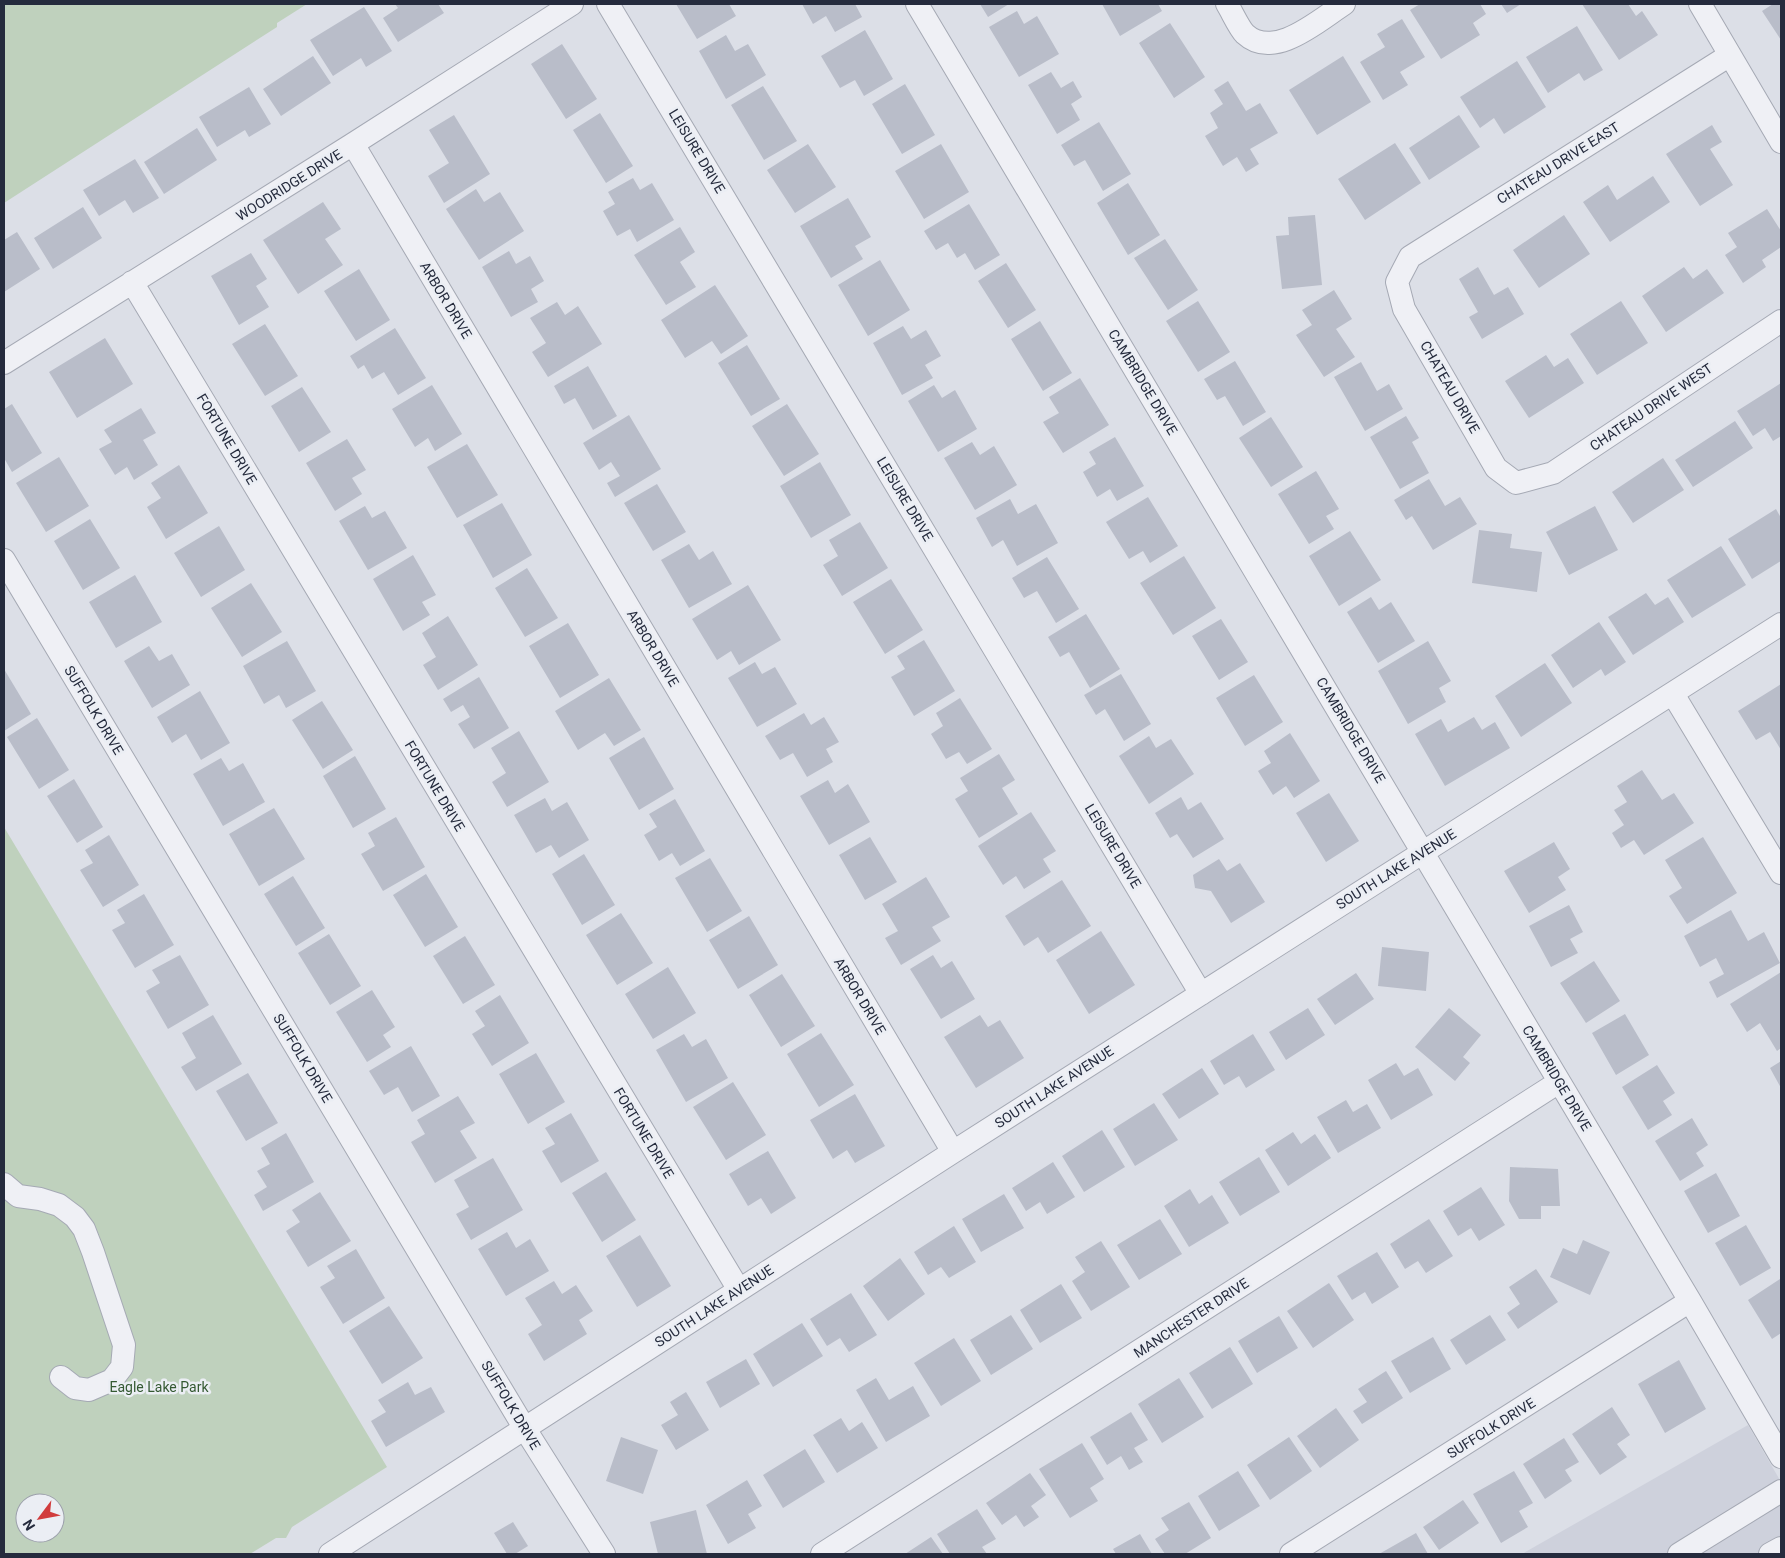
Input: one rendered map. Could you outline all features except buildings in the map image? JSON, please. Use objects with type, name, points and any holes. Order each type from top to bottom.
[{"type":"street","name":"WOODRIDGE DRIVE","points":[[4,363],[572,4]]},
{"type":"street","name":"LEISURE DRIVE","points":[[608,4],[1201,994]]},
{"type":"street","name":"CAMBRIDGE DRIVE","points":[[917,4],[1690,1301],[1781,1457]]},
{"type":"street","points":[[1227,4],[1245,34],[1264,44],[1288,40],[1344,4]]},
{"type":"street","points":[[1700,4],[1781,142]]},
{"type":"street","name":"CHATEAU DRIVE EAST","points":[[1397,282],[1410,257],[1730,55]]},
{"type":"street","name":"ARBOR DRIVE","points":[[353,144],[953,1152]]},
{"type":"street","name":"FORTUNE DRIVE","points":[[132,282],[739,1290]]},
{"type":"street","name":"CHATEAU DRIVE","points":[[1397,282],[1404,309],[1496,468],[1516,482]]},
{"type":"street","name":"CHATEAU DRIVE WEST","points":[[1516,482],[1553,473],[1781,321]]},
{"type":"street","name":"SUFFOLK DRIVE","points":[[4,560],[525,1429],[604,1554]]},
{"type":"street","name":"SOUTH LAKE AVENUE","points":[[330,1554],[953,1152],[1781,624]]},
{"type":"street","points":[[1672,694],[1781,873]]},
{"type":"street","name":"MANCHESTER DRIVE","points":[[822,1554],[1559,1082]]},
{"type":"street","points":[[4,1184],[18,1196],[40,1199],[59,1205],[75,1217],[84,1229],[124,1345],[122,1367],[112,1380],[99,1387],[89,1390],[75,1388],[61,1377]]},
{"type":"street","name":"SUFFOLK DRIVE","points":[[1291,1554],[1690,1301]]},
{"type":"street","points":[[1679,1554],[1781,1491]]},
{"type":"street","points":[[1770,1554],[1781,1548]]},
{"type":"shaded area","points":[[1748,1425],[1781,1482],[1781,1554],[1522,1554]]},
{"type":"green space","points":[[4,4],[307,4],[277,23],[277,27],[4,203]]},
{"type":"green space","name":"Eagle Lake Park","points":[[4,827],[387,1467],[292,1527],[286,1538],[276,1538],[250,1554],[4,1554]]}]
